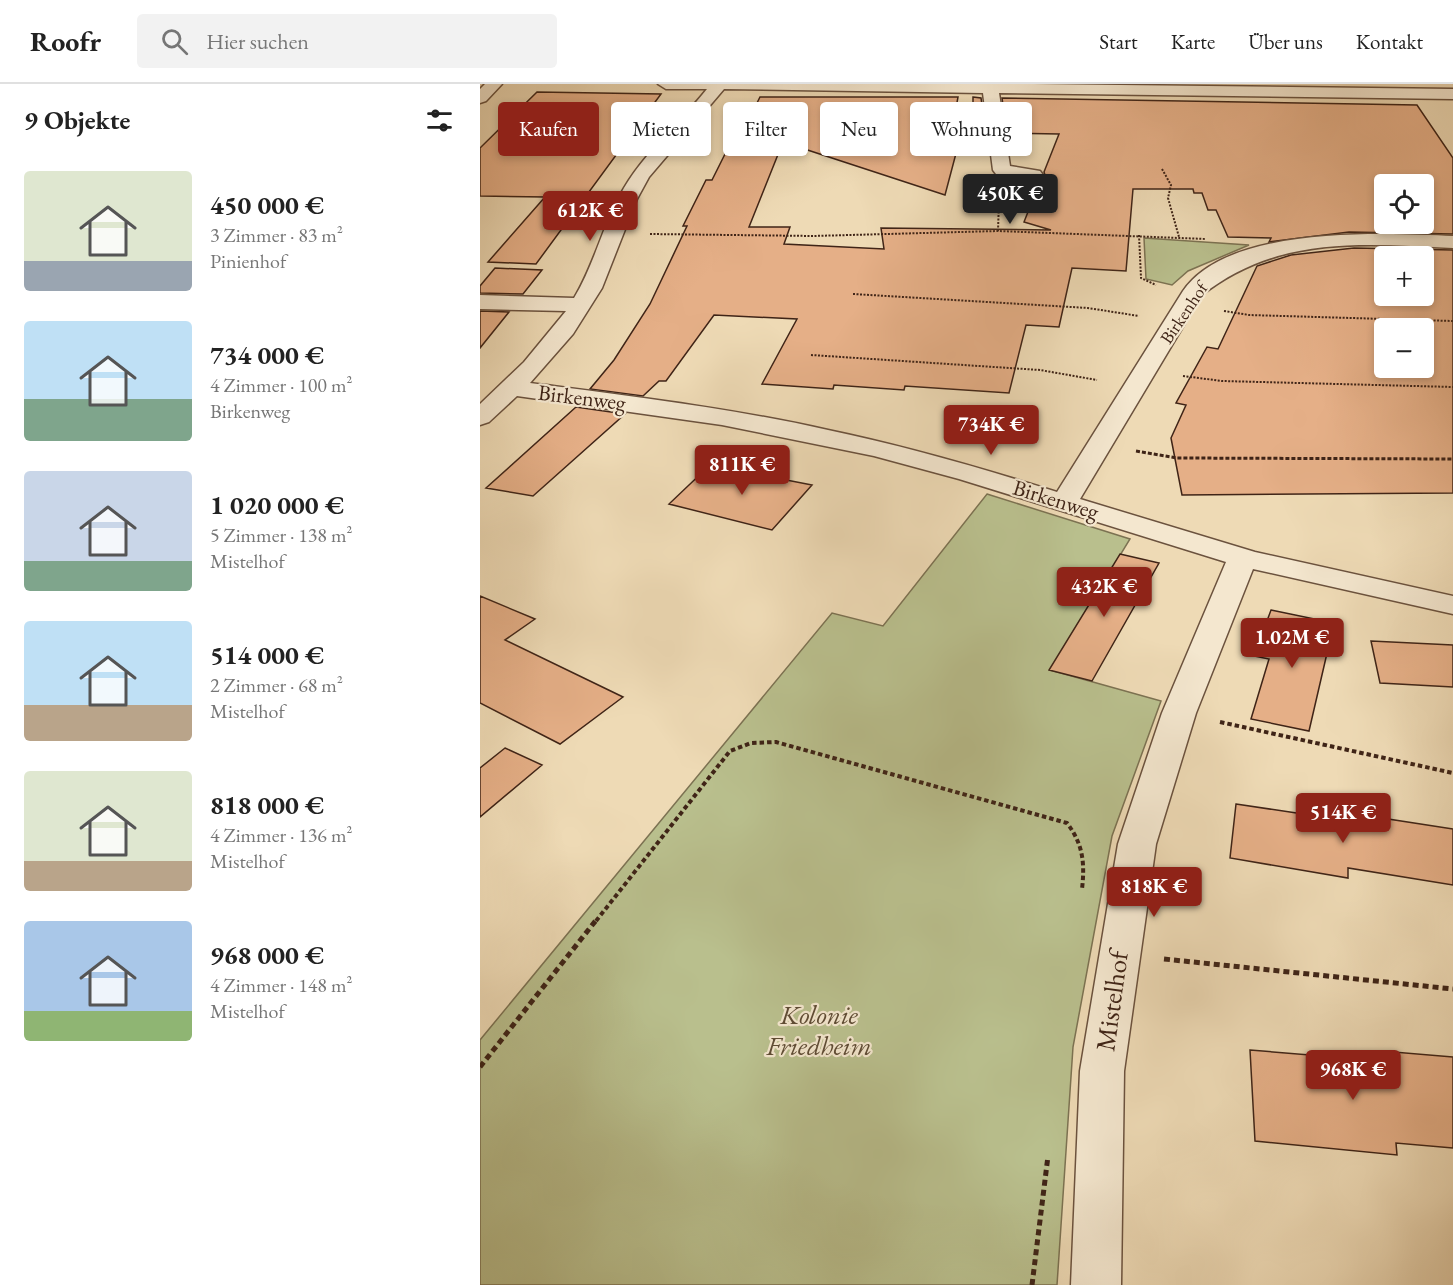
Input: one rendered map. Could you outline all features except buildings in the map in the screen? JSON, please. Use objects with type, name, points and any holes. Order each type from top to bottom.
[{"type":"street","points":[[480,98],[494,84]]},
{"type":"street","points":[[666,84],[1453,94]]},
{"type":"street","points":[[480,417],[513,388],[553,345],[602,267],[633,189],[658,154],[719,84]]},
{"type":"street","points":[[990,88],[1002,170],[1034,175]]},
{"type":"street","name":"Birkenhof","points":[[1065,501],[1185,306],[1209,276],[1236,261],[1284,248],[1325,241],[1453,242]]},
{"type":"street","points":[[480,302],[580,305]]},
{"type":"street","name":"Birkenweg","points":[[513,388],[657,407],[797,430],[927,461],[1065,501],[1243,557],[1387,592],[1453,605]]},
{"type":"street","name":"Mistelhof","points":[[1096,1285],[1102,1071],[1137,844],[1156,775],[1243,557]]},
{"type":"path","points":[[1162,169],[1171,185],[1168,198],[1179,237]]},
{"type":"path","points":[[614,233],[813,236],[998,231],[1210,239]]},
{"type":"path","points":[[1139,235],[1142,278],[1185,306]]},
{"type":"path","points":[[853,294],[1088,308],[1185,306],[1249,315],[1453,321]]},
{"type":"path","points":[[811,356],[1040,370],[1142,379],[1453,387]]},
{"type":"path","points":[[1100,445],[1177,458],[1453,459]]},
{"type":"path","points":[[1179,713],[1453,773]]},
{"type":"path","points":[[480,1067],[730,751],[751,743],[776,742],[1067,823],[1079,837],[1085,865],[1080,900]]},
{"type":"path","points":[[1119,954],[1453,989]]},
{"type":"path","points":[[1032,1285],[1050,1145]]},
{"type":"green space","points":[[1144,238],[1249,245],[1188,271],[1172,285],[1146,279]]},
{"type":"green space","name":"Kolonie Friedheim","points":[[987,494],[1130,539],[1050,670],[1161,701],[1112,836],[1073,1047],[1057,1285],[480,1285],[480,1040],[832,613],[883,626]]}]
